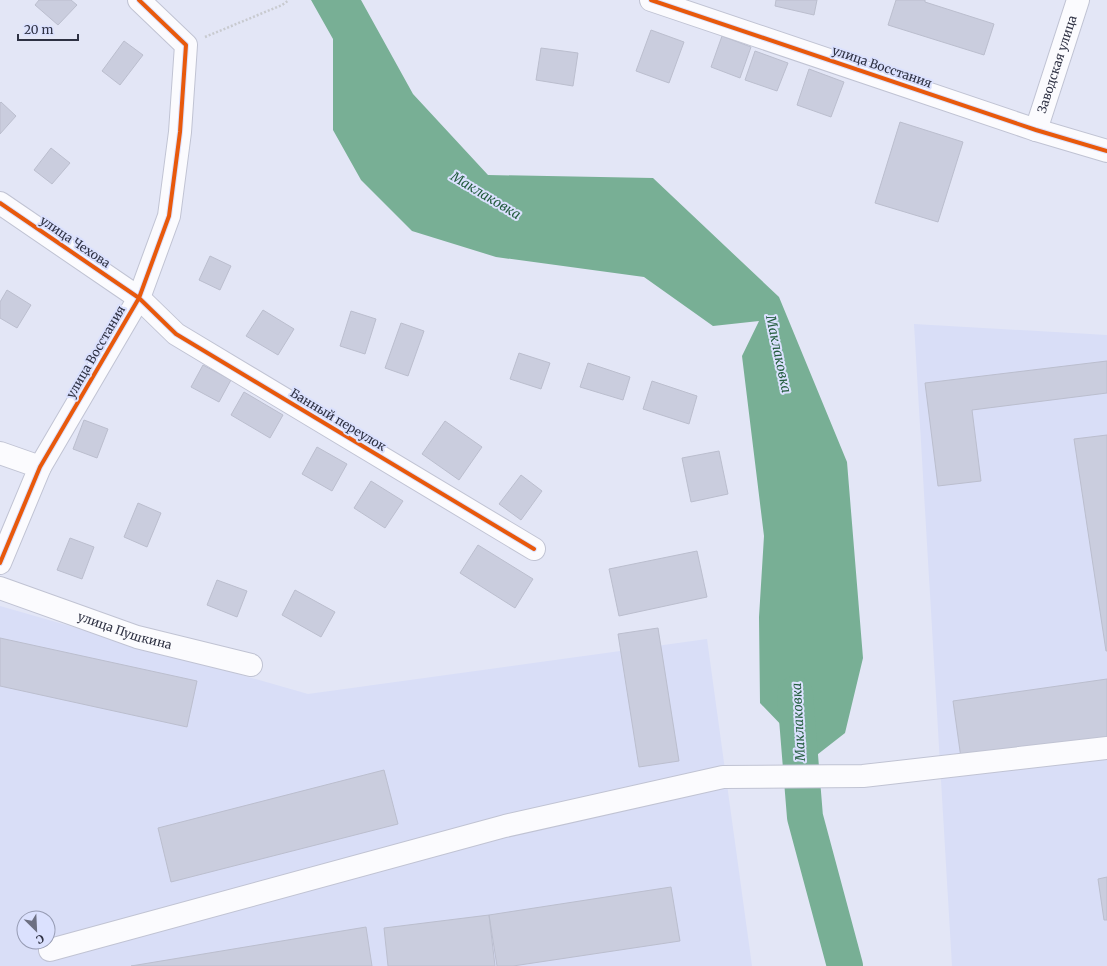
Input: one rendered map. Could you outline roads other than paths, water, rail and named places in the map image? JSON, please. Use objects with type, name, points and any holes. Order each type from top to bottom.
[{"type":"street","name":"улица Восстания","points":[[0,563],[40,467],[139,298],[169,216],[180,132],[186,45],[139,0]]},
{"type":"street","name":"улица Восстания","points":[[651,0],[1036,130],[1107,151]]},
{"type":"street","name":"Заводская улица","points":[[1036,130],[1078,0]]},
{"type":"street","name":"улица Чехова","points":[[0,203],[139,298]]},
{"type":"street","name":"Банный переулок","points":[[139,298],[176,334],[534,549]]},
{"type":"street","points":[[0,453],[40,467]]},
{"type":"street","name":"улица Пушкина","points":[[0,588],[137,637],[252,665]]},
{"type":"street","points":[[56,948],[505,826],[723,777],[863,776],[1107,748]]},
{"type":"water","points":[[311,0],[361,0],[413,94],[488,175],[653,178],[779,297],[847,462],[863,658],[845,733],[813,758],[760,703],[759,617],[764,536],[742,356],[759,321],[713,326],[644,277],[496,257],[412,231],[361,180],[333,130],[333,39]]},
{"type":"waterway","name":"Маклаковка","points":[[795,694],[805,817],[845,966]]}]
